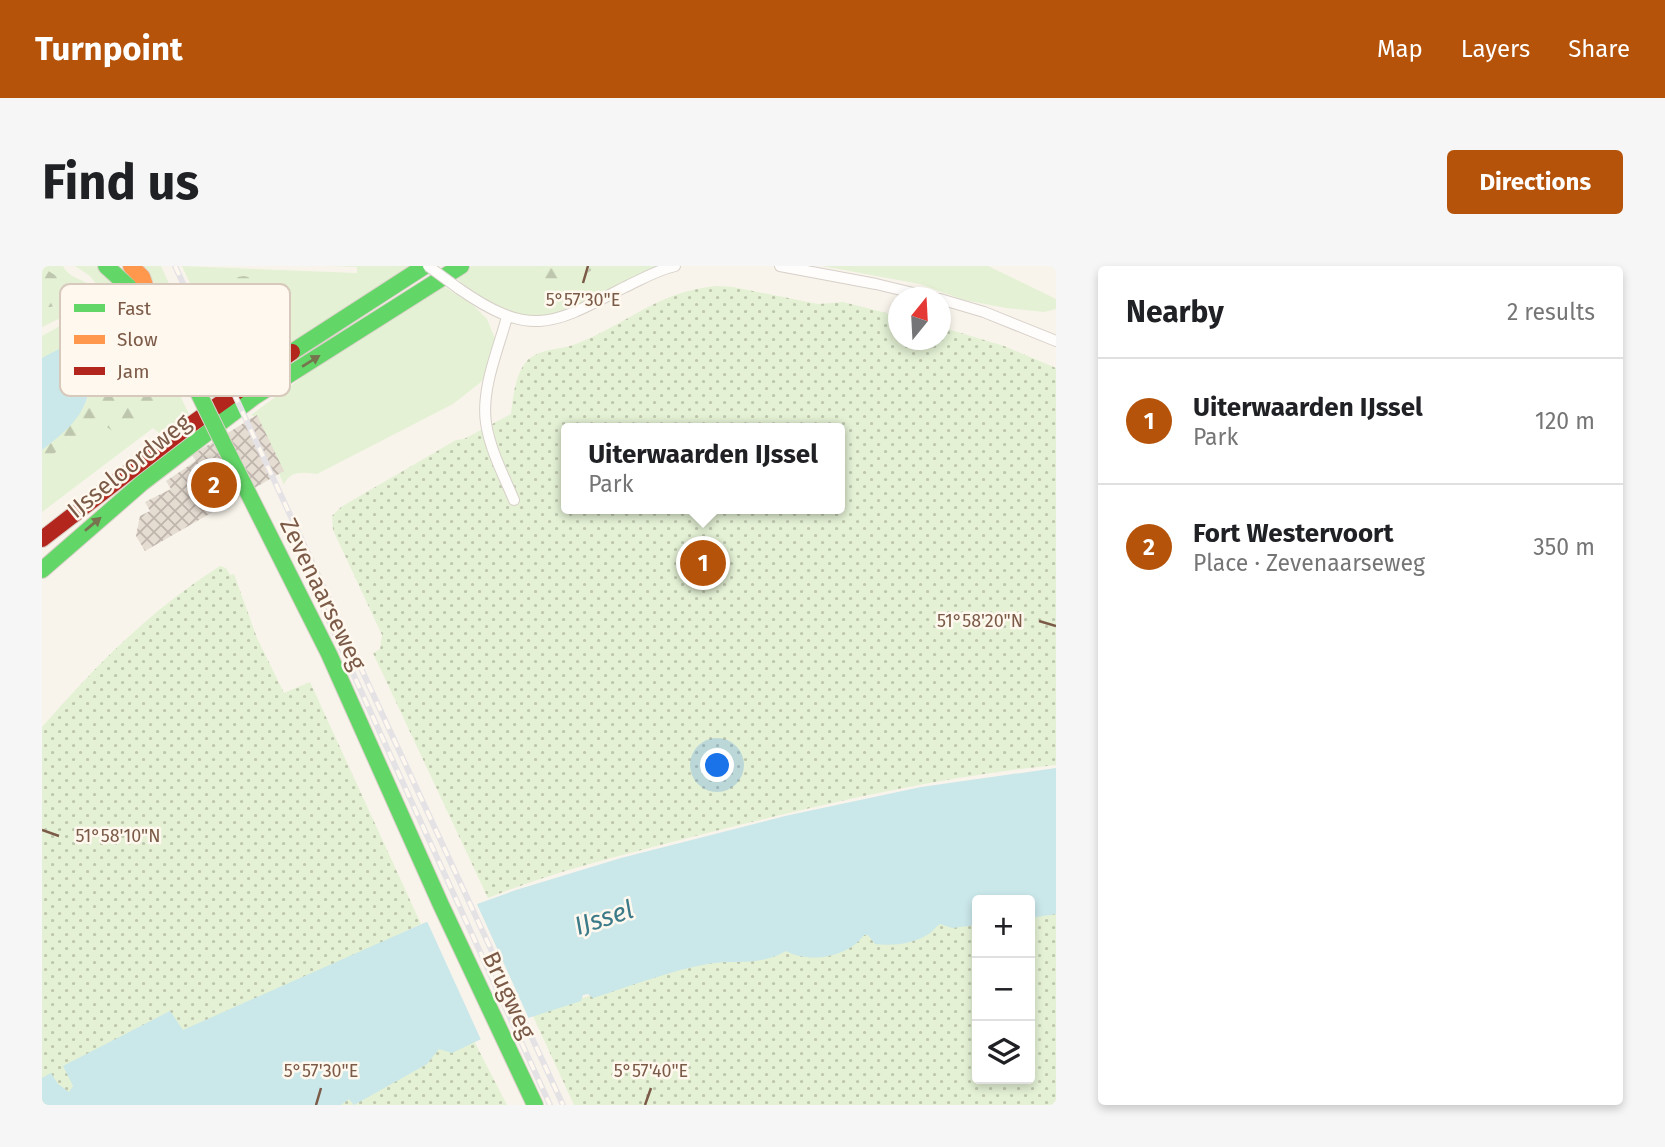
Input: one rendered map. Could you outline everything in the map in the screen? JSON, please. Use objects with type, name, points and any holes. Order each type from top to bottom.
[{"type":"main road","name":"Zevenaarseweg","points":[[106,266],[126,284]]},
{"type":"main road","name":"Zevenaarseweg","points":[[131,266],[142,277],[144,284]]},
{"type":"main road","name":"IJsseloordweg","points":[[290,355],[427,266]]},
{"type":"main road","name":"IJsseloordweg","points":[[290,374],[461,266]]},
{"type":"main road","name":"Zevenaarseweg","points":[[200,396],[329,654],[441,905]]},
{"type":"main road","name":"IJsseloordweg","points":[[42,539],[189,424],[230,396]]},
{"type":"main road","name":"IJsseloordweg","points":[[42,570],[142,483],[256,396]]},
{"type":"main road","name":"Brugweg","points":[[441,905],[534,1105]]},
{"type":"street","points":[[427,266],[480,303],[508,317],[537,323],[562,318],[653,273],[675,266]]},
{"type":"street","points":[[780,266],[888,287]]},
{"type":"street","points":[[951,302],[984,312],[1056,341]]},
{"type":"street","points":[[508,317],[485,399],[486,423],[492,448],[514,500]]},
{"type":"green space","points":[[42,266],[63,266],[67,272],[87,284],[60,284],[60,289]]},
{"type":"green space","points":[[75,266],[99,266],[118,284],[96,284]]},
{"type":"green space","points":[[142,266],[161,266],[169,284],[156,284]]},
{"type":"green space","points":[[182,266],[357,273],[357,267],[329,266],[413,266],[290,347],[290,284],[190,284]]},
{"type":"green space","points":[[472,266],[551,266],[535,275],[561,286],[599,266],[658,266],[563,313],[523,317],[502,310],[483,299],[453,276]]},
{"type":"green space","points":[[551,266],[599,266],[568,284],[551,287],[535,283],[535,275]]},
{"type":"green space","points":[[822,266],[988,266],[1056,299],[1056,309],[1044,312],[1006,308],[951,295],[951,287],[928,287]]},
{"type":"green space","points":[[42,267],[69,284],[60,284],[60,306],[42,308]]},
{"type":"green space","points":[[244,276],[263,281],[262,284],[219,284],[219,280]]},
{"type":"green space","points":[[443,286],[473,305],[487,319],[496,341],[489,371],[481,382],[453,404],[317,474],[293,474],[284,485],[254,416],[251,415],[277,396],[290,396],[290,386],[323,362]]},
{"type":"green space","points":[[716,286],[818,304],[843,302],[888,313],[888,350],[951,350],[951,330],[1004,346],[1056,368],[1056,765],[891,790],[809,808],[606,859],[488,898],[373,653],[380,649],[382,635],[333,530],[332,516],[341,507],[456,440],[464,439],[511,414],[517,380],[522,367],[531,357],[576,344],[659,302],[695,289]]},
{"type":"green space","points":[[60,306],[60,318],[42,327],[42,308]]},
{"type":"green space","points":[[60,326],[60,351],[42,358],[42,336]]},
{"type":"green space","points":[[88,396],[162,396],[164,399],[114,432],[97,420],[42,463],[42,450],[62,433],[86,403]]},
{"type":"green space","points":[[101,396],[180,396],[189,414],[159,433],[153,428],[42,512],[42,463],[97,420]]},
{"type":"green space","points":[[220,566],[226,568],[230,575],[234,574],[257,638],[284,693],[310,682],[421,924],[47,1105],[42,1105],[42,727],[84,681],[147,620]]},
{"type":"green space","points":[[1056,906],[1056,1105],[574,1105],[532,1014],[687,965],[775,951],[857,929],[933,918],[972,919],[972,1084],[1035,1084],[1035,908]]},
{"type":"green space","points":[[474,1041],[507,1105],[313,1105],[439,1048]]},
{"type":"water","points":[[60,349],[60,396],[87,396],[79,415],[42,450],[42,358]]},
{"type":"water","name":"IJssel","points":[[1056,768],[1056,914],[1035,917],[1035,895],[972,895],[972,926],[952,928],[940,924],[929,934],[909,942],[875,944],[868,935],[864,935],[848,949],[828,956],[806,957],[786,951],[756,961],[693,967],[593,998],[588,994],[583,995],[581,1001],[519,1021],[452,1053],[439,1049],[427,1064],[354,1105],[349,1099],[341,1105],[42,1105],[42,1078],[51,1073],[58,1084],[69,1092],[73,1086],[63,1066],[170,1011],[183,1030],[424,923],[516,890],[621,858],[785,816],[921,787]]},
{"type":"pier","points":[[476,902],[530,1021],[482,1042],[426,919]]},
{"type":"building","points":[[257,415],[284,471],[145,551],[136,536],[140,516],[150,511],[145,502],[171,489],[166,481],[196,461],[192,455]]},
{"type":"railway","points":[[175,266],[183,284]]},
{"type":"railway","points":[[235,396],[563,1105]]},
{"type":"railway","points":[[314,588],[550,1105]]},
{"type":"traffic: fast","points":[[106,266],[126,284]]},
{"type":"traffic: fast","points":[[292,352],[425,266]]},
{"type":"traffic: fast","points":[[290,374],[461,266]]},
{"type":"traffic: fast","points":[[200,396],[221,439]]},
{"type":"traffic: fast","points":[[42,570],[142,483],[256,396]]},
{"type":"traffic: fast","points":[[221,439],[329,654],[441,905],[535,1105]]},
{"type":"traffic: slow","points":[[131,266],[142,277],[144,284]]},
{"type":"traffic: jam","points":[[42,539],[231,396]]},
{"type":"place","name":"Fort Westervoort","points":[[214,485]]},
{"type":"place","name":"Uiterwaarden IJssel","points":[[703,563]]}]
